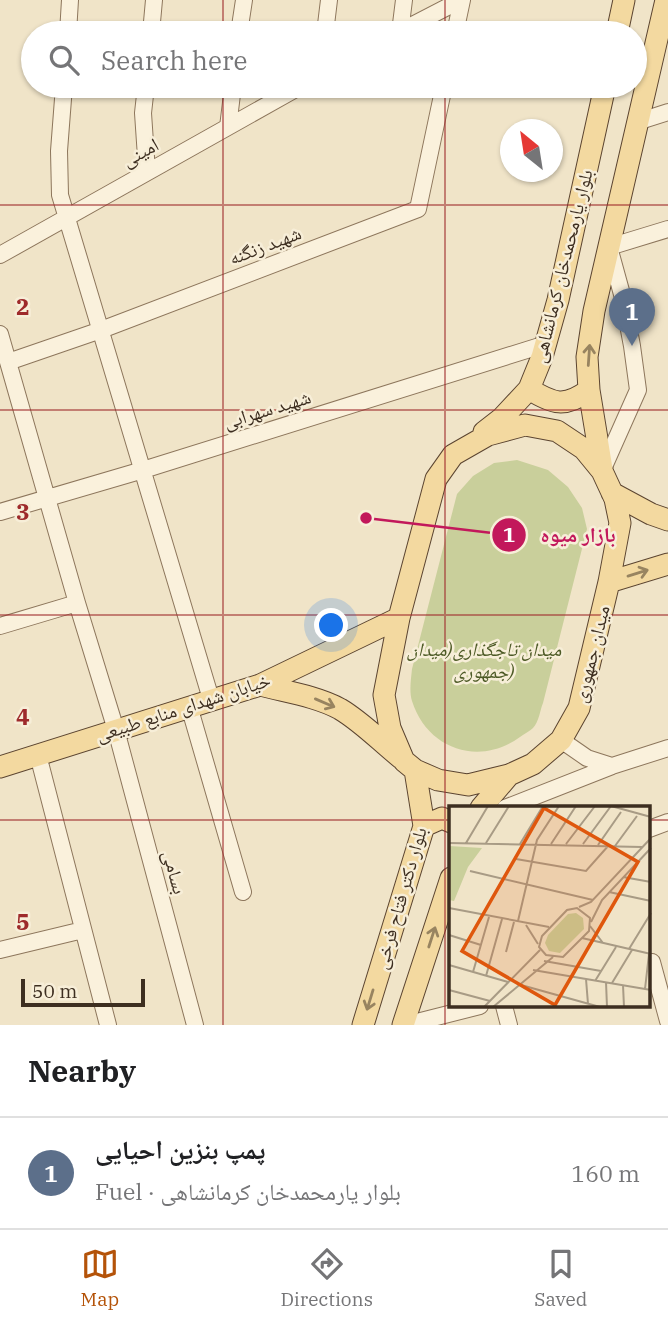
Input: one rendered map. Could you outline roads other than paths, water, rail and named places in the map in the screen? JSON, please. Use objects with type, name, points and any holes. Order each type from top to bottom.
[{"type":"main road","points":[[620,21],[624,0]]},
{"type":"main road","name":"بلوار یارمحمدخان کرمانشاهی","points":[[647,80],[666,0]]},
{"type":"main road","name":"بلوار یارمحمدخان کرمانشاهی","points":[[453,455],[502,418],[529,389],[542,357],[558,300],[602,98]]},
{"type":"main road","name":"بلوار یارمحمدخان کرمانشاهی","points":[[602,471],[589,390],[587,357],[594,311],[643,98]]},
{"type":"main road","points":[[529,389],[541,397],[559,403],[578,399],[589,390]]},
{"type":"main road","name":"میدان جمهوری","points":[[524,425],[557,431],[584,449],[602,471],[612,492],[620,523],[579,708],[561,740],[533,764],[509,775],[468,785],[438,780],[409,765],[390,728],[384,695],[399,618],[436,479],[453,455],[488,435],[524,425]]},
{"type":"main road","points":[[612,492],[668,520]]},
{"type":"main road","points":[[608,582],[668,564]]},
{"type":"main road","name":"خیابان شهدای منابع طبیعی","points":[[0,766],[260,685],[399,618]]},
{"type":"main road","points":[[260,685],[316,699],[340,709],[409,765]]},
{"type":"main road","name":"بلوار دکتر فتاح فرخی","points":[[363,1025],[424,826],[409,765]]},
{"type":"main road","points":[[483,806],[509,775]]},
{"type":"main road","points":[[424,826],[442,818],[449,821]]},
{"type":"main road","name":"بلوار دکتر فتاح فرخی","points":[[404,1025],[447,904]]},
{"type":"street","points":[[69,21],[70,0]]},
{"type":"street","points":[[152,21],[154,0]]},
{"type":"street","points":[[241,21],[244,0]]},
{"type":"street","points":[[326,21],[329,0]]},
{"type":"street","points":[[401,21],[404,0]]},
{"type":"street","points":[[422,21],[461,0]]},
{"type":"street","points":[[457,21],[461,0]]},
{"type":"street","points":[[63,98],[60,195],[211,699]]},
{"type":"street","points":[[145,98],[143,113],[147,172]]},
{"type":"street","points":[[228,127],[232,98]]},
{"type":"street","name":"امینی","points":[[0,255],[280,98]]},
{"type":"street","name":"شهید زنگنه","points":[[8,362],[101,330],[418,209],[441,98]]},
{"type":"street","points":[[637,122],[668,112]]},
{"type":"street","points":[[602,471],[638,390],[623,298],[608,247],[668,229]]},
{"type":"street","name":"بسامی","points":[[0,334],[116,730],[195,1025]]},
{"type":"street","name":"شهید سهرابی","points":[[0,512],[546,344]]},
{"type":"street","points":[[0,626],[77,603]]},
{"type":"street","points":[[189,706],[243,892]]},
{"type":"street","points":[[561,740],[587,758],[612,766]]},
{"type":"street","points":[[510,806],[668,747]]},
{"type":"street","points":[[37,755],[108,1025]]},
{"type":"street","points":[[650,829],[668,822]]},
{"type":"street","points":[[0,950],[83,930]]},
{"type":"street","points":[[656,961],[668,1021]]},
{"type":"street","points":[[404,1025],[476,1007]]},
{"type":"street","points":[[504,1007],[509,1025]]},
{"type":"place","name":"پمپ بنزین احیایی","points":[[632,346]]},
{"type":"place","name":"بازار میوه","points":[[366,518]]},
{"type":"park label","name":"میدان تاجگذاری(میدان جمهوری)","points":[[484,660]]}]
